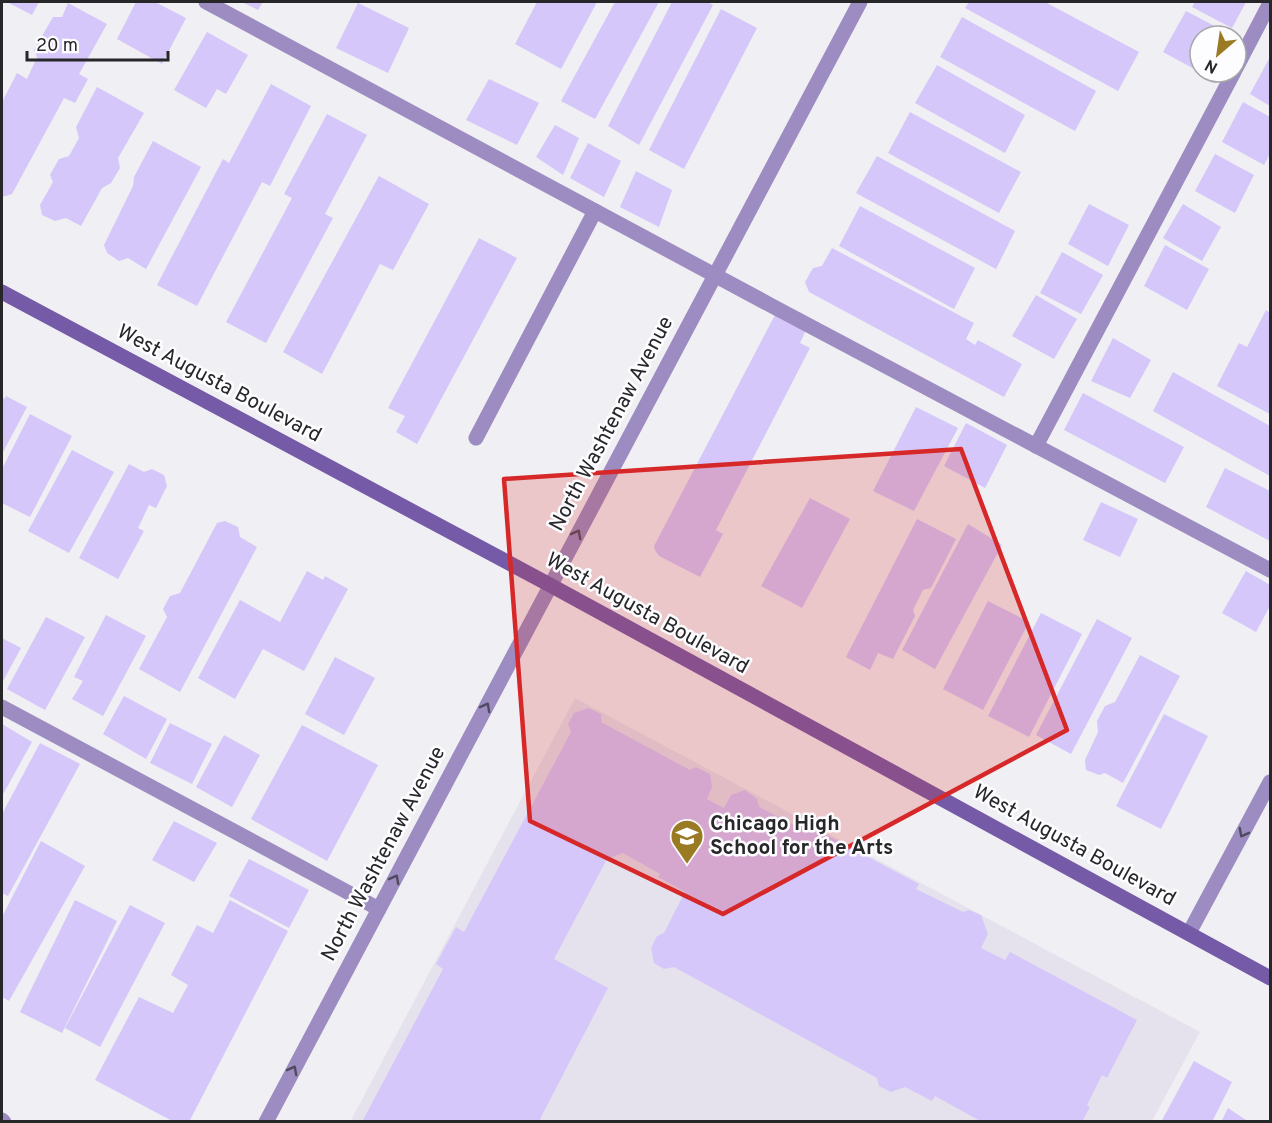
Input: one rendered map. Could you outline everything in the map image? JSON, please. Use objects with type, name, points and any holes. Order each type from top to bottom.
[{"type":"street","points":[[206,2],[1270,570]]},
{"type":"street","name":"North Washtenaw Avenue","points":[[266,1122],[860,2]]},
{"type":"street","points":[[1248,45],[1270,3]]},
{"type":"street","points":[[1036,446],[1228,84]]},
{"type":"street","points":[[476,438],[595,211]]},
{"type":"street","name":"West Augusta Boulevard","points":[[2,292],[550,585],[1270,978]]},
{"type":"street","points":[[2,707],[379,909]]},
{"type":"street","points":[[1189,933],[1270,782]]},
{"type":"highlighted area","points":[[961,449],[1067,730],[723,914],[530,821],[504,479]]},
{"type":"shaded area","name":"Chicago High School for the Arts","points":[[575,698],[1200,1032],[1152,1121],[350,1122]]},
{"type":"building","points":[[7,2],[39,2],[32,15]]},
{"type":"building","points":[[136,2],[155,2],[186,18],[162,64],[117,39]]},
{"type":"building","points":[[242,2],[263,2],[258,10]]},
{"type":"building","points":[[537,2],[597,2],[561,69],[515,44]]},
{"type":"building","points":[[615,2],[659,2],[595,119],[561,101]]},
{"type":"building","points":[[672,2],[707,2],[713,5],[639,145],[608,126]]},
{"type":"building","points":[[969,2],[1045,2],[1139,52],[1118,91],[965,8]]},
{"type":"building","points":[[1195,2],[1246,2],[1234,24],[1224,24],[1192,7]]},
{"type":"building","points":[[68,3],[107,24],[79,74],[88,79],[75,103],[64,98],[12,194],[2,197],[2,102],[17,73],[27,79],[37,57],[34,50],[53,17],[62,17]]},
{"type":"building","points":[[358,3],[409,28],[388,73],[336,48]]},
{"type":"building","points":[[721,9],[757,28],[684,169],[649,150]]},
{"type":"building","points":[[1186,11],[1211,24],[1188,24],[1188,66],[1163,52]]},
{"type":"building","points":[[962,17],[1096,91],[1075,131],[940,57]]},
{"type":"building","points":[[207,32],[248,55],[226,94],[217,89],[206,108],[174,90]]},
{"type":"building","points":[[1270,57],[1270,106],[1250,94]]},
{"type":"building","points":[[937,65],[1025,115],[1005,153],[915,103]]},
{"type":"building","points":[[489,79],[539,103],[517,145],[466,120]]},
{"type":"building","points":[[271,84],[311,106],[270,186],[262,182],[197,306],[157,285],[223,159],[229,163]]},
{"type":"building","points":[[97,87],[144,113],[118,158],[120,168],[111,183],[102,188],[81,226],[66,218],[55,221],[42,215],[40,205],[53,182],[50,175],[59,159],[69,156],[79,138],[76,127]]},
{"type":"building","points":[[1243,102],[1270,117],[1270,154],[1264,165],[1222,142]]},
{"type":"building","points":[[910,112],[1021,172],[999,213],[888,153]]},
{"type":"building","points":[[327,114],[367,135],[325,214],[333,218],[266,343],[226,322],[292,198],[284,194]]},
{"type":"building","points":[[555,125],[579,138],[563,175],[536,157]]},
{"type":"building","points":[[153,141],[201,167],[146,269],[128,258],[119,261],[107,253],[104,245],[133,186],[134,177]]},
{"type":"building","points":[[588,143],[621,161],[604,197],[570,178]]},
{"type":"building","points":[[1215,154],[1254,175],[1235,213],[1195,191]]},
{"type":"building","points":[[877,156],[1015,231],[996,269],[856,193]]},
{"type":"building","points":[[636,171],[672,190],[659,227],[620,207]]},
{"type":"building","points":[[379,176],[429,204],[393,270],[380,264],[322,374],[283,352]]},
{"type":"building","points":[[1089,204],[1129,225],[1108,266],[1068,244]]},
{"type":"building","points":[[1183,204],[1221,227],[1202,261],[1163,238]]},
{"type":"building","points":[[860,206],[975,268],[954,309],[839,246]]},
{"type":"building","points":[[479,238],[517,258],[417,444],[396,432],[405,416],[388,408]]},
{"type":"building","points":[[1165,245],[1209,269],[1187,310],[1144,286]]},
{"type":"building","points":[[832,248],[974,323],[966,339],[975,345],[978,340],[1022,364],[1004,397],[809,292],[805,282],[813,268],[822,266]]},
{"type":"building","points":[[1062,252],[1103,275],[1081,314],[1040,293]]},
{"type":"building","points":[[1036,295],[1077,319],[1054,359],[1012,336]]},
{"type":"building","points":[[1266,310],[1270,313],[1270,414],[1217,386],[1239,343],[1247,347]]},
{"type":"building","points":[[775,315],[806,330],[800,343],[810,348],[716,530],[723,534],[700,577],[659,556],[654,546]]},
{"type":"building","points":[[1113,338],[1151,360],[1130,398],[1091,381]]},
{"type":"building","points":[[1173,372],[1270,426],[1270,476],[1153,411]]},
{"type":"building","points":[[1083,393],[1184,447],[1165,483],[1064,430]]},
{"type":"building","points":[[6,396],[27,407],[2,454],[2,397],[5,399]]},
{"type":"building","points":[[916,407],[958,428],[914,511],[873,491]]},
{"type":"building","points":[[30,414],[72,436],[30,517],[2,503],[2,469]]},
{"type":"building","points":[[966,423],[1007,445],[985,488],[944,466]]},
{"type":"building","points":[[72,450],[114,472],[69,553],[28,531]]},
{"type":"building","points":[[129,464],[144,472],[152,469],[164,475],[167,486],[156,508],[149,505],[138,528],[144,531],[118,579],[79,558]]},
{"type":"building","points":[[1225,468],[1270,491],[1270,541],[1206,507]]},
{"type":"building","points":[[810,498],[850,519],[802,608],[761,586]]},
{"type":"building","points":[[1101,502],[1138,519],[1120,557],[1083,540]]},
{"type":"building","points":[[917,519],[956,539],[931,588],[923,590],[913,610],[915,616],[893,659],[878,653],[870,670],[846,657]]},
{"type":"building","points":[[225,521],[238,527],[240,537],[257,547],[180,692],[139,669],[167,617],[163,609],[170,596],[180,593],[217,523]]},
{"type":"building","points":[[968,524],[1002,545],[935,669],[902,650]]},
{"type":"building","points":[[307,571],[323,580],[325,576],[348,589],[304,671],[263,649],[235,699],[198,678],[240,600],[280,622]]},
{"type":"building","points":[[1246,571],[1270,585],[1270,606],[1256,632],[1222,613]]},
{"type":"building","points":[[988,601],[1029,622],[983,710],[943,689]]},
{"type":"building","points":[[1041,613],[1082,634],[1029,737],[988,716]]},
{"type":"building","points":[[106,615],[146,636],[103,716],[72,699],[83,681],[74,677]]},
{"type":"building","points":[[46,617],[85,637],[45,710],[7,689]]},
{"type":"building","points":[[1097,619],[1132,638],[1071,754],[1036,735]]},
{"type":"building","points":[[2,638],[21,648],[2,683]]},
{"type":"building","points":[[1140,655],[1180,676],[1123,783],[1105,773],[1099,775],[1086,770],[1085,760],[1098,732],[1097,721],[1105,706],[1115,702]]},
{"type":"building","points":[[335,657],[375,678],[344,735],[305,714]]},
{"type":"building","points":[[124,696],[167,719],[146,759],[103,734]]},
{"type":"building","name":"Chicago High School for the Arts","points":[[588,708],[601,714],[601,722],[690,770],[696,767],[710,774],[712,787],[707,799],[724,808],[731,795],[745,790],[757,799],[759,807],[804,830],[806,824],[919,884],[916,889],[963,912],[969,910],[981,915],[988,934],[981,948],[1005,960],[1010,952],[1137,1020],[1107,1078],[1102,1075],[1087,1105],[1090,1107],[1082,1122],[982,1122],[935,1096],[932,1101],[905,1087],[891,1092],[879,1086],[877,1078],[674,967],[664,969],[654,963],[651,948],[657,936],[664,933],[685,892],[658,877],[660,874],[623,853],[607,859],[554,959],[608,988],[540,1119],[545,1122],[362,1122],[443,969],[436,964],[456,927],[464,932],[571,732],[568,724],[574,713]]},
{"type":"building","points":[[1164,714],[1208,736],[1161,829],[1116,806]]},
{"type":"building","points":[[170,723],[212,744],[192,784],[150,763]]},
{"type":"building","points":[[2,724],[32,742],[2,796]]},
{"type":"building","points":[[302,725],[378,765],[327,861],[251,819]]},
{"type":"building","points":[[224,735],[260,755],[232,807],[196,787]]},
{"type":"building","points":[[40,743],[80,764],[8,896],[2,893],[2,814]]},
{"type":"building","points":[[174,821],[217,843],[194,882],[152,860]]},
{"type":"building","points":[[41,841],[85,866],[9,1001],[2,997],[2,917]]},
{"type":"building","points":[[249,859],[309,890],[289,928],[229,896]]},
{"type":"building","points":[[75,900],[117,921],[62,1033],[20,1012]]},
{"type":"building","points":[[230,900],[288,931],[189,1122],[174,1122],[95,1080],[139,997],[173,1013],[188,985],[171,975],[197,925],[213,933]]},
{"type":"building","points":[[130,905],[165,923],[100,1047],[65,1028]]},
{"type":"building","points":[[1194,1061],[1232,1082],[1212,1122],[1161,1122]]},
{"type":"building","points":[[1228,1108],[1249,1122],[1221,1122]]},
{"type":"place","name":"Chicago High School for the Arts","points":[[687,865]]}]
